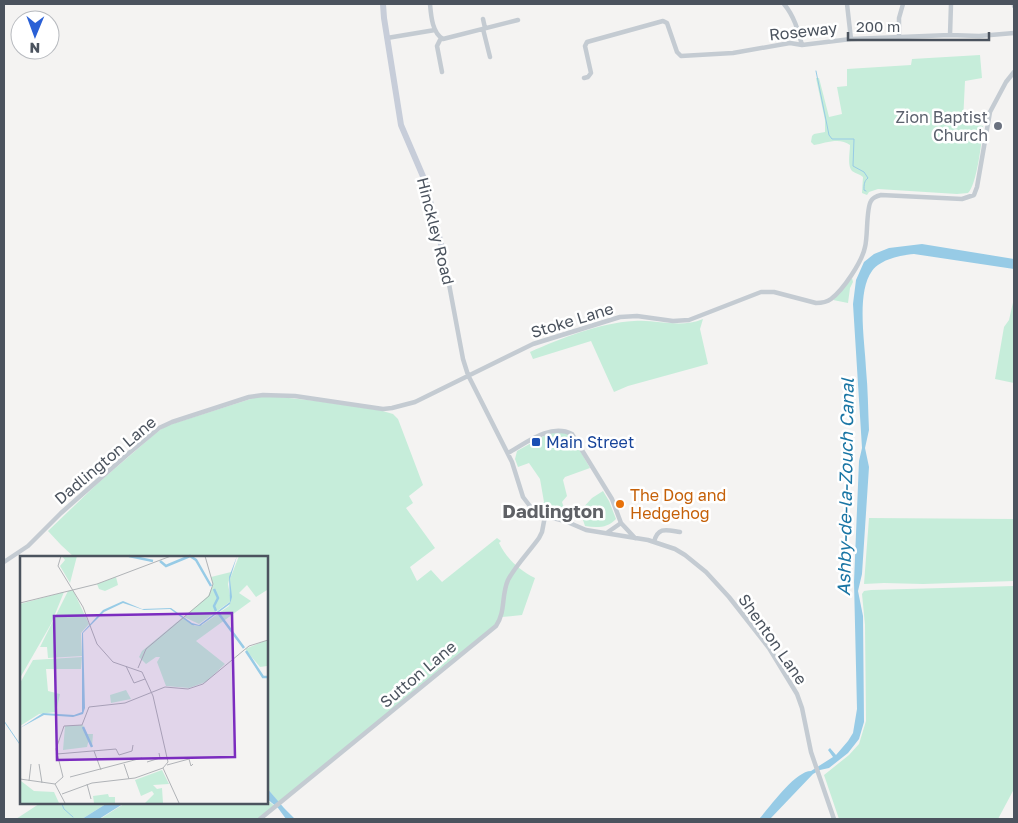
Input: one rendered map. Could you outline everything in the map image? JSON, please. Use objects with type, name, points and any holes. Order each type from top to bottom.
[{"type":"street","name":"Hinckley Road","points":[[383,4],[401,126],[425,181],[443,252],[463,358],[468,375],[486,414],[508,453]]},
{"type":"street","points":[[430,4],[435,30],[441,38],[447,39],[518,20]]},
{"type":"street","points":[[784,4],[789,10],[802,45]]},
{"type":"street","points":[[847,4],[850,39]]},
{"type":"street","points":[[899,37],[899,18],[903,4]]},
{"type":"street","points":[[950,4],[950,35]]},
{"type":"street","points":[[483,19],[490,57]]},
{"type":"street","name":"Roseway","points":[[584,78],[588,77],[591,72],[585,46],[587,42],[663,21],[668,23],[678,55],[714,54],[790,43],[802,45],[850,39],[950,35],[979,36],[1014,33]]},
{"type":"street","points":[[387,38],[435,30]]},
{"type":"street","points":[[441,38],[437,46],[442,72]]},
{"type":"street","name":"Stoke Lane","points":[[468,375],[533,344],[620,317],[637,316],[673,321],[689,320],[761,292],[774,292],[816,303],[830,300],[842,287],[863,257],[866,246],[869,206],[870,201],[874,198],[881,195],[962,199],[974,195],[990,112],[1006,82],[1014,72]]},
{"type":"street","name":"Dadlington Lane","points":[[4,562],[28,546],[60,513],[159,428],[172,422],[249,397],[263,395],[279,395],[383,409],[392,408],[415,402],[468,375]]},
{"type":"street","points":[[621,523],[606,533],[586,530],[533,510],[523,497],[508,453],[548,432],[558,430],[572,434],[612,499],[621,523],[635,538]]},
{"type":"street","name":"Sutton Lane","points":[[260,819],[496,626],[502,617],[504,592],[508,581],[539,538],[545,516]]},
{"type":"street","points":[[674,525],[674,532]]},
{"type":"street","points":[[654,542],[659,531],[680,532]]},
{"type":"street","name":"Shenton Lane","points":[[606,533],[654,542],[685,555],[724,590],[769,648],[797,694],[815,765],[834,819]]},
{"type":"green space","points":[[980,55],[982,78],[965,81],[963,122],[983,126],[974,181],[968,193],[878,189],[869,192],[867,195],[862,193],[863,177],[850,169],[850,145],[842,141],[814,145],[811,142],[814,134],[825,132],[825,120],[816,78],[819,78],[829,117],[842,114],[837,87],[847,86],[847,69],[911,65],[912,59]]},
{"type":"green space","points":[[852,278],[853,282],[850,288],[848,303],[833,300]]},
{"type":"green space","points":[[1014,298],[1014,383],[995,379],[1004,327],[1009,320]]},
{"type":"green space","points":[[703,319],[700,329],[708,364],[628,386],[614,392],[591,341],[533,359],[530,352],[594,328],[621,322],[643,321],[677,324]]},
{"type":"green space","points":[[257,397],[317,401],[379,410],[393,414],[398,419],[423,485],[409,496],[413,503],[406,508],[435,548],[410,567],[417,581],[431,570],[442,582],[497,538],[501,541],[499,543],[502,549],[510,559],[519,568],[535,578],[522,615],[502,617],[496,626],[280,804],[268,789],[268,556],[73,556],[48,531],[97,484],[166,426]]},
{"type":"green space","points":[[558,431],[571,435],[590,468],[565,477],[563,480],[567,496],[562,502],[565,511],[562,516],[539,508],[544,502],[540,479],[529,463],[518,467],[515,459],[517,451],[549,433]]},
{"type":"green space","points":[[603,491],[616,519],[602,527],[585,526],[580,511],[592,498]]},
{"type":"green space","points":[[869,518],[1014,519],[1014,581],[864,584]]},
{"type":"green space","points":[[1014,586],[1014,789],[998,819],[839,819],[824,775],[849,755],[859,744],[866,721],[865,625],[862,594],[864,591]]},
{"type":"green space","points":[[268,801],[276,807],[260,819],[100,819],[125,803],[268,803]]},
{"type":"green space","points":[[40,803],[107,803],[82,819],[16,819]]},
{"type":"water","points":[[922,244],[1014,259],[1014,269],[914,254],[897,257],[881,263],[872,271],[867,280],[864,292],[863,318],[869,430],[865,448],[869,467],[862,574],[858,591],[863,616],[864,722],[859,739],[848,753],[829,768],[813,774],[770,819],[759,819],[790,783],[833,757],[828,750],[830,748],[836,755],[853,733],[857,709],[854,582],[859,461],[862,448],[853,304],[856,280],[864,262],[874,254],[889,248]]},
{"type":"water","points":[[268,789],[295,819],[286,819],[278,808],[268,800]]},
{"type":"water","points":[[107,803],[124,803],[99,819],[82,819]]},
{"type":"waterway","points":[[816,71],[829,135],[832,139],[854,139],[853,166],[864,172],[868,178],[864,185],[864,190],[866,191]]},
{"type":"waterway","points":[[4,721],[20,745]]},
{"type":"waterway","points":[[61,803],[64,809],[73,817]]},
{"type":"place","name":"Zion Baptist Church","points":[[998,126]]},
{"type":"place","name":"Main Street","points":[[536,442]]},
{"type":"place","name":"The Dog and Hedgehog","points":[[620,504]]},
{"type":"district","name":"Dadlington","points":[[553,511]]},
{"type":"water label","name":"Ashby-de-la-Zouch Canal","points":[[846,487]]}]
